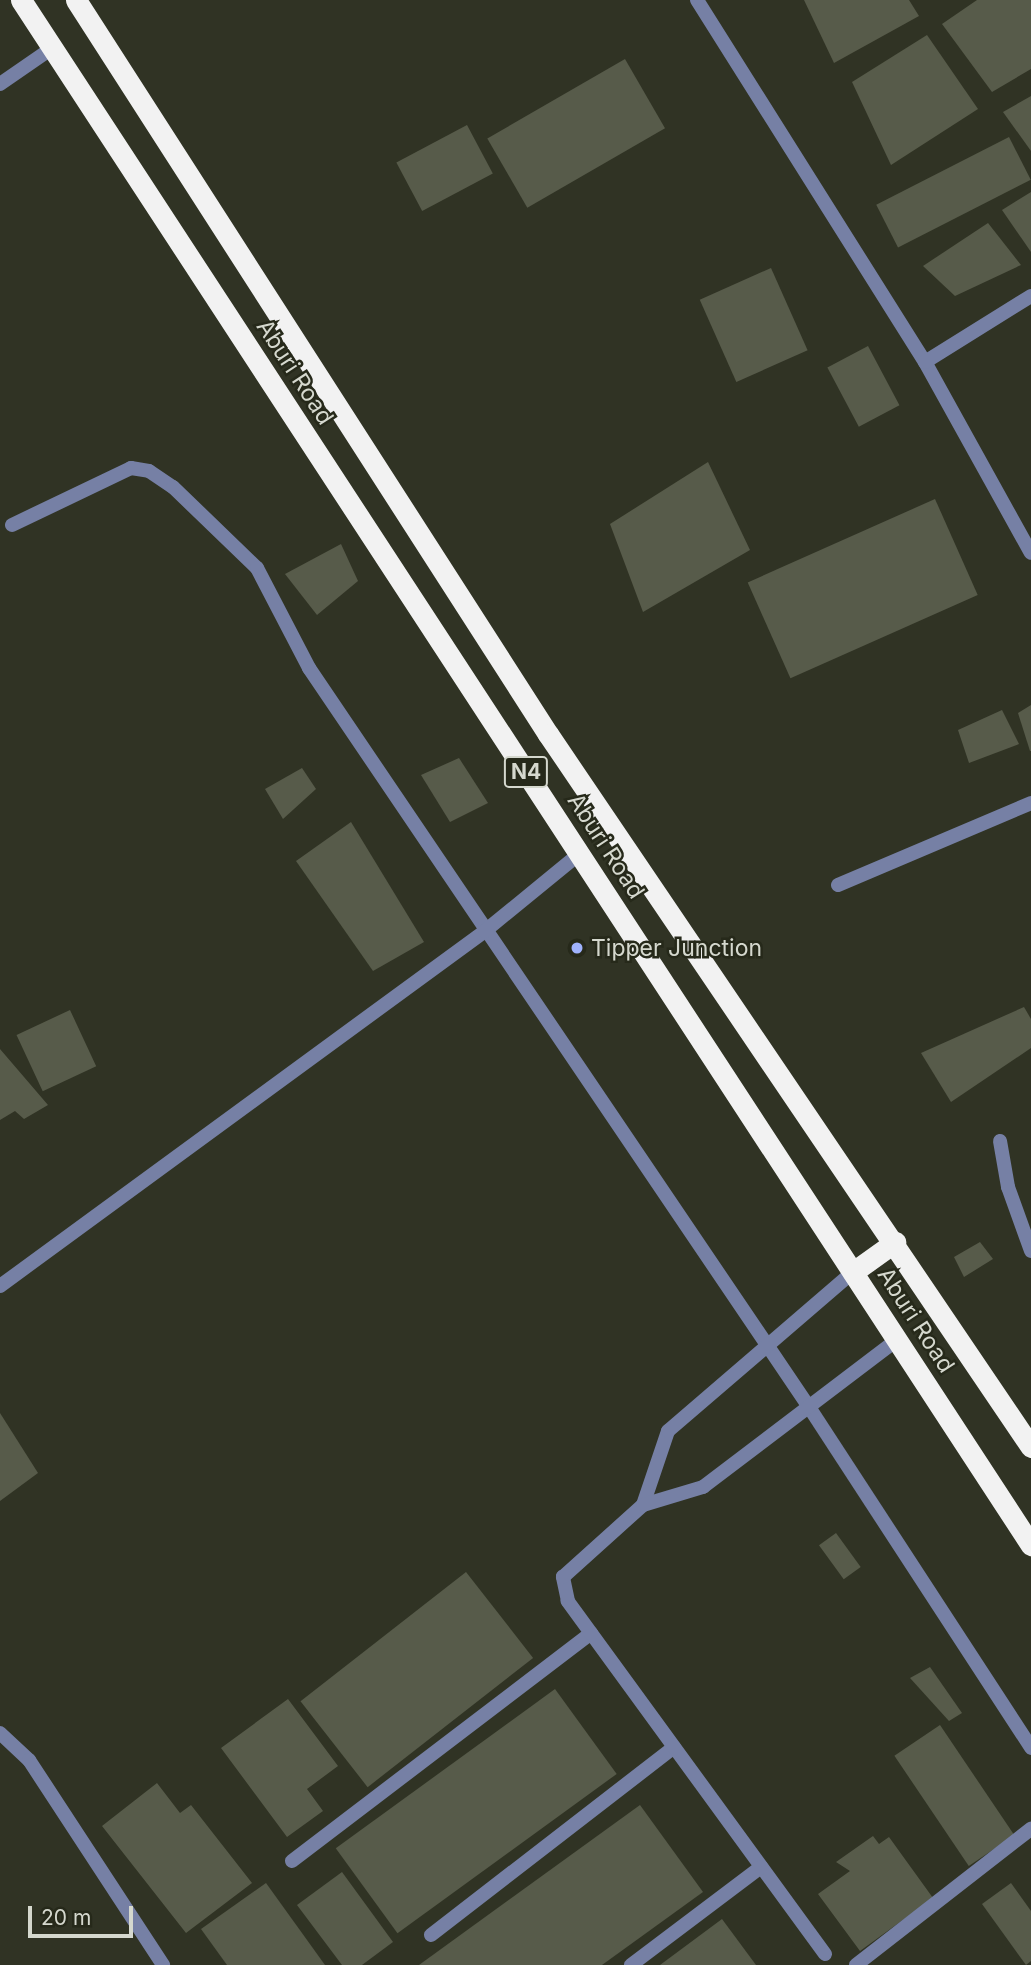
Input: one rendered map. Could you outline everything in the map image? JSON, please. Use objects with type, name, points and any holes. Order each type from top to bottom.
[{"type":"highway","name":"Aburi Road","points":[[21,0],[1031,1545]]},
{"type":"highway","name":"Aburi Road","points":[[76,0],[548,734],[1031,1445]]},
{"type":"highway","points":[[853,1272],[895,1242]]},
{"type":"street","points":[[697,0],[925,362],[1031,553]]},
{"type":"street","points":[[0,84],[52,48]]},
{"type":"street","points":[[925,362],[1031,296]]},
{"type":"street","points":[[12,524],[131,468],[149,471],[173,487],[257,568],[309,668],[769,1347],[1031,1748]]},
{"type":"street","points":[[838,885],[1031,803]]},
{"type":"street","points":[[0,1286],[485,931],[579,853]]},
{"type":"street","points":[[1000,1141],[1008,1187],[1031,1251]]},
{"type":"street","points":[[643,1505],[668,1431],[769,1347],[853,1272]]},
{"type":"street","points":[[825,1954],[568,1601],[563,1577],[643,1505],[703,1487],[898,1339]]},
{"type":"street","points":[[292,1861],[591,1633]]},
{"type":"street","points":[[0,1732],[29,1760],[163,1965]]},
{"type":"street","points":[[431,1935],[674,1747]]},
{"type":"street","points":[[856,1965],[1031,1829]]},
{"type":"street","points":[[631,1965],[761,1867]]},
{"type":"building","points":[[804,0],[909,0],[919,16],[834,63]]},
{"type":"building","points":[[977,0],[1031,0],[1031,69],[992,92],[942,24]]},
{"type":"building","points":[[927,35],[978,109],[891,165],[852,82]]},
{"type":"building","points":[[625,59],[665,128],[527,208],[487,138]]},
{"type":"building","points":[[1031,96],[1031,151],[1003,112]]},
{"type":"building","points":[[467,125],[493,174],[422,211],[396,163]]},
{"type":"building","points":[[1009,137],[1031,180],[898,247],[876,205]]},
{"type":"building","points":[[1031,192],[1031,252],[1002,210]]},
{"type":"building","points":[[988,223],[1021,265],[955,296],[923,266]]},
{"type":"building","points":[[771,268],[808,350],[736,382],[700,300]]},
{"type":"building","points":[[868,346],[899,405],[859,427],[827,368]]},
{"type":"building","points":[[708,462],[750,550],[643,612],[610,524]]},
{"type":"building","points":[[935,499],[978,595],[790,678],[748,582]]},
{"type":"building","points":[[341,544],[358,581],[317,615],[285,574]]},
{"type":"building","points":[[1031,705],[1031,751],[1030,751],[1018,713]]},
{"type":"building","points":[[1002,710],[1019,744],[969,763],[958,730]]},
{"type":"building","points":[[459,758],[488,803],[450,822],[421,775]]},
{"type":"building","points":[[302,768],[316,789],[283,819],[265,789]]},
{"type":"building","points":[[351,822],[424,942],[373,971],[296,861]]},
{"type":"building","points":[[1024,1007],[1031,1019],[1031,1048],[951,1102],[921,1053]]},
{"type":"building","points":[[70,1010],[96,1066],[43,1091],[17,1035]]},
{"type":"building","points":[[0,1049],[48,1105],[24,1119],[15,1111],[0,1120]]},
{"type":"building","points":[[980,1242],[993,1259],[964,1277],[954,1257]]},
{"type":"building","points":[[0,1413],[38,1473],[0,1501]]},
{"type":"building","points":[[836,1533],[861,1567],[844,1579],[819,1545]]},
{"type":"building","points":[[466,1572],[533,1658],[368,1787],[301,1701]]},
{"type":"building","points":[[930,1667],[962,1713],[949,1721],[910,1678]]},
{"type":"building","points":[[555,1689],[617,1774],[397,1933],[336,1848]]},
{"type":"building","points":[[288,1699],[338,1766],[307,1789],[323,1811],[287,1837],[221,1748]]},
{"type":"building","points":[[940,1725],[1014,1835],[969,1866],[894,1756]]},
{"type":"building","points":[[157,1783],[180,1813],[191,1805],[252,1883],[186,1933],[102,1826]]},
{"type":"building","points":[[640,1805],[703,1892],[602,1965],[419,1965]]},
{"type":"building","points":[[873,1836],[879,1844],[889,1837],[933,1898],[860,1951],[818,1894],[850,1871],[836,1862]]},
{"type":"building","points":[[342,1872],[393,1942],[362,1965],[342,1965],[297,1905]]},
{"type":"building","points":[[266,1883],[325,1965],[227,1965],[201,1929]]},
{"type":"building","points":[[1011,1883],[1031,1911],[1031,1961],[1026,1965],[982,1904]]},
{"type":"building","points":[[722,1919],[756,1965],[660,1965]]},
{"type":"place","name":"Tipper Junction","points":[[577,948]]}]
